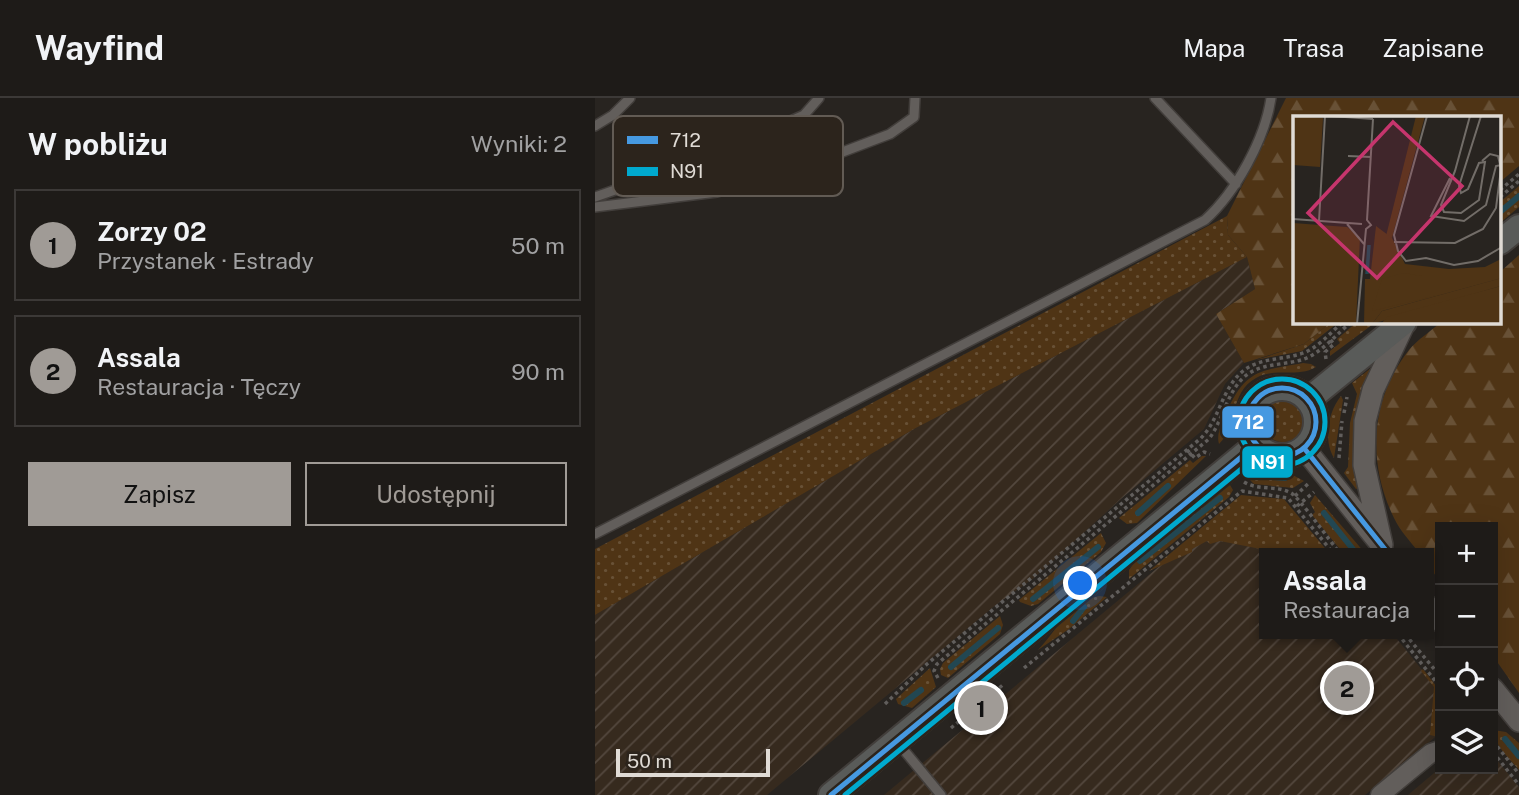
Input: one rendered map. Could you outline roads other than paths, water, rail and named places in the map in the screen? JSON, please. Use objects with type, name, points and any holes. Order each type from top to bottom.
[{"type":"main road","points":[[1501,241],[1519,226]]},
{"type":"main road","points":[[1308,400],[1402,324]]},
{"type":"main road","points":[[1285,387],[1298,391],[1308,400],[1314,410],[1316,422],[1314,433],[1304,448],[1289,455],[1277,456],[1257,445],[1249,433],[1247,420],[1251,407],[1259,396],[1271,389],[1285,387]]},
{"type":"main road","points":[[831,795],[1257,445]]},
{"type":"street","points":[[1385,548],[1364,465],[1365,421],[1373,390],[1403,324]]},
{"type":"street","points":[[1304,448],[1384,548]]},
{"type":"street","points":[[1498,700],[1519,721]]},
{"type":"street","points":[[1380,795],[1435,752]]},
{"type":"lane","points":[[595,126],[613,115],[630,98]]},
{"type":"lane","points":[[802,116],[819,98]]},
{"type":"lane","points":[[843,152],[890,134],[913,117],[915,98]]},
{"type":"lane","points":[[1155,98],[1237,184]]},
{"type":"lane","points":[[595,534],[1205,220],[1237,184],[1268,118],[1271,98]]},
{"type":"lane","points":[[595,197],[613,190]]},
{"type":"lane","points":[[595,207],[684,196]]},
{"type":"lane","points":[[897,741],[941,795]]},
{"type":"waterway","points":[[1501,211],[1519,196]]},
{"type":"waterway","points":[[1262,476],[1285,478]]},
{"type":"waterway","points":[[1138,513],[1168,486]]},
{"type":"waterway","points":[[1140,561],[1220,498]]},
{"type":"waterway","points":[[1324,513],[1352,548]]},
{"type":"waterway","points":[[1033,599],[1098,547]]},
{"type":"waterway","points":[[1073,621],[1084,607]]},
{"type":"waterway","points":[[951,667],[998,628]]},
{"type":"waterway","points":[[904,703],[921,690]]},
{"type":"waterway","points":[[1505,739],[1519,756]]},
{"type":"place","name":"Assala","points":[[1347,688]]},
{"type":"place","name":"Zorzy 02","points":[[981,708]]}]
